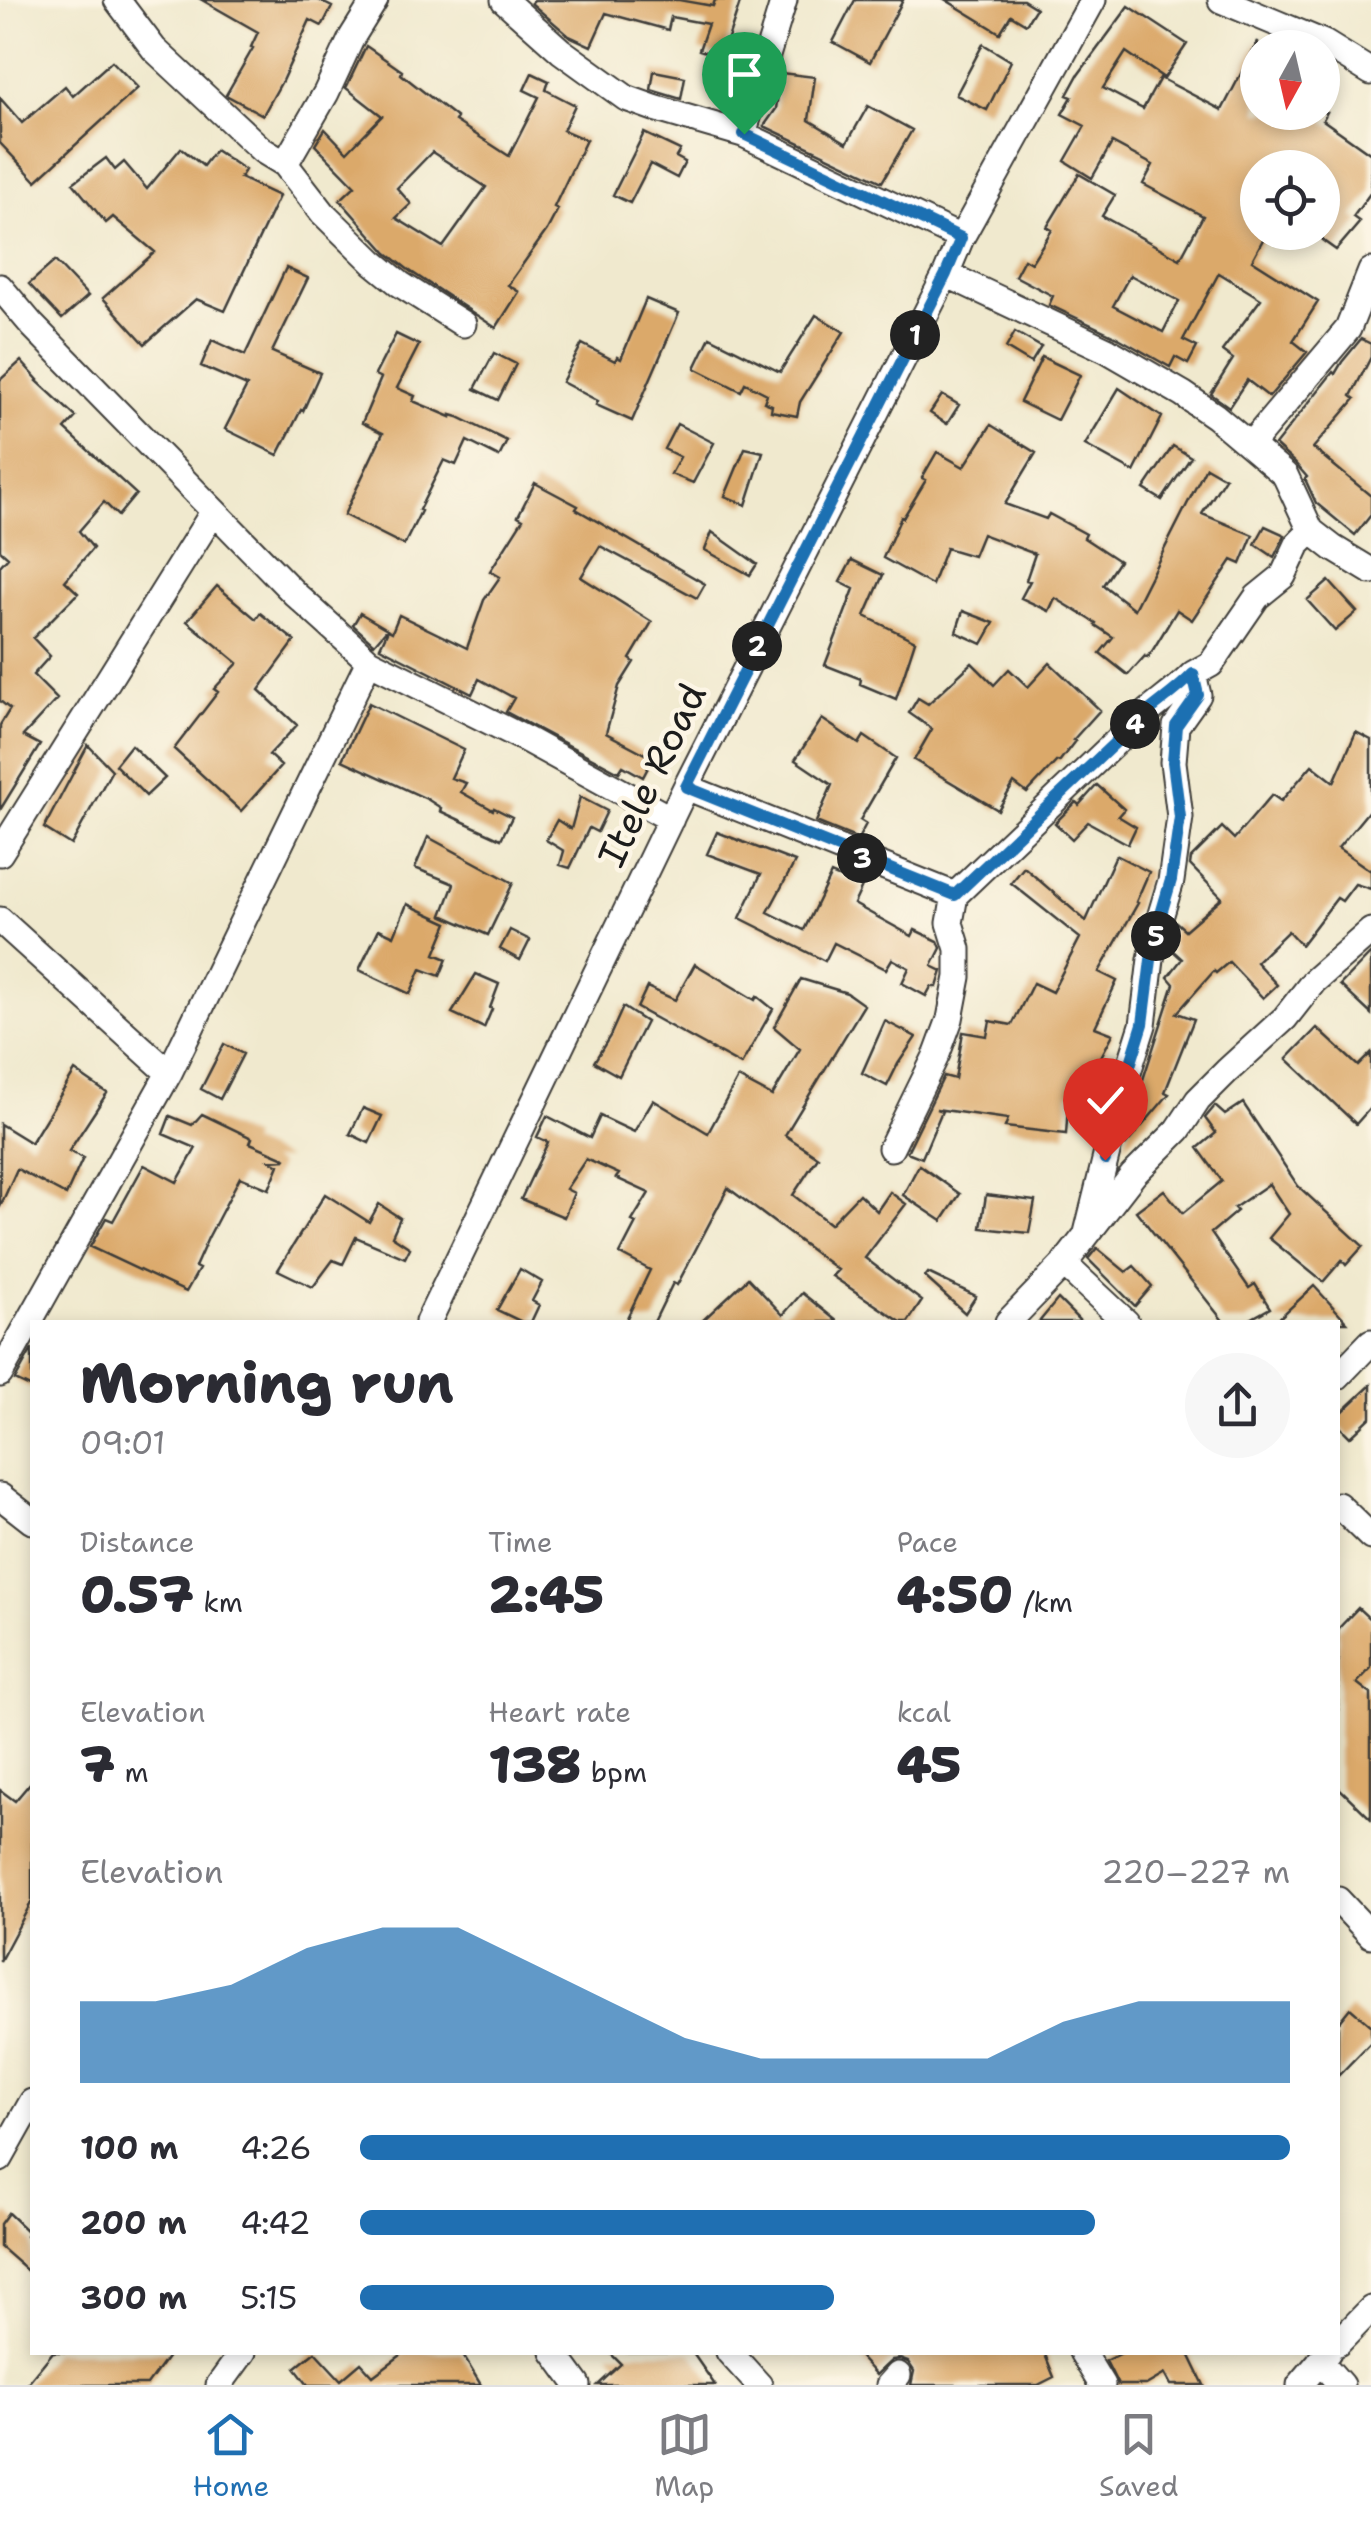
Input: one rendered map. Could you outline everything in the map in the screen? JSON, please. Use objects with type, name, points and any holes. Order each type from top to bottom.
[{"type":"street","points":[[117,0],[154,49],[262,150],[285,164],[323,212],[373,262],[463,324]]},
{"type":"street","points":[[285,164],[375,0]]},
{"type":"street","points":[[504,0],[561,51],[626,98],[744,134],[961,238]]},
{"type":"street","points":[[744,134],[784,0]]},
{"type":"street","name":"Itele Road","points":[[431,1320],[686,787],[961,238],[1093,0]]},
{"type":"street","points":[[1221,0],[1324,43],[1371,72]]},
{"type":"street","points":[[1250,444],[1348,328],[1371,271]]},
{"type":"street","points":[[946,274],[1108,350],[1183,394],[1250,444],[1285,476],[1311,531],[1371,571]]},
{"type":"street","points":[[0,286],[32,325],[295,594],[370,661],[527,740],[671,819]]},
{"type":"street","points":[[0,853],[214,511]]},
{"type":"street","points":[[891,1148],[950,1019],[958,977],[958,949],[950,922],[955,895],[1142,717],[1193,674],[1211,664],[1257,597],[1282,576],[1298,544],[1311,531]]},
{"type":"street","points":[[30,1320],[169,1074],[370,661]]},
{"type":"street","points":[[1086,1233],[1143,1024],[1151,960],[1171,880],[1180,817],[1173,762],[1176,726],[1198,695],[1193,674]]},
{"type":"street","points":[[686,787],[955,895]]},
{"type":"street","points":[[0,920],[169,1074]]},
{"type":"street","points":[[1010,1320],[1064,1264],[1133,1176],[1178,1130],[1198,1100],[1285,1018],[1314,981],[1371,931]]},
{"type":"street","points":[[1064,1264],[1124,1320]]},
{"type":"street","points":[[0,1374],[30,1321]]},
{"type":"street","points":[[1340,1374],[1371,1342]]},
{"type":"street","points":[[0,1496],[30,1519]]},
{"type":"street","points":[[1340,1507],[1371,1537]]},
{"type":"street","points":[[1340,1908],[1371,1935]]},
{"type":"street","points":[[0,2159],[30,2106]]},
{"type":"street","points":[[1340,2341],[1371,2309]]},
{"type":"street","points":[[219,2385],[240,2355]]},
{"type":"street","points":[[556,2355],[578,2385]]},
{"type":"street","points":[[732,2355],[760,2385]]},
{"type":"street","points":[[1084,2355],[1102,2385]]},
{"type":"street","points":[[1300,2385],[1326,2355]]},
{"type":"street","points":[[1330,2355],[1341,2385]]},
{"type":"building","points":[[202,0],[318,0],[332,7],[322,26],[310,20],[263,115],[226,95],[258,32]]},
{"type":"building","points":[[679,0],[713,6],[715,0],[741,0],[722,57],[699,50],[708,24],[671,17],[668,30],[606,13],[591,46],[569,36],[531,3]]},
{"type":"building","points":[[855,0],[903,0],[870,62],[833,42]]},
{"type":"building","points":[[946,0],[1023,0],[1036,8],[1026,24],[1011,15],[1000,33]]},
{"type":"building","points":[[1129,6],[1187,44],[1164,78],[1126,52],[1103,88],[1143,109],[1160,78],[1222,110],[1240,76],[1240,130],[1337,130],[1371,154],[1371,192],[1353,217],[1360,222],[1340,245],[1340,150],[1240,150],[1240,250],[1257,250],[1252,260],[1318,302],[1293,341],[1307,352],[1269,397],[1247,380],[1229,407],[1211,394],[1233,359],[1222,351],[1261,299],[1219,273],[1183,340],[1197,347],[1188,364],[1175,357],[1170,367],[1049,305],[1053,296],[1015,276],[1024,259],[1031,263],[1052,230],[1047,227],[1079,174],[1115,195],[1102,216],[1180,259],[1203,216],[1143,184],[1153,165],[1112,143],[1092,178],[1065,161],[1085,126],[1062,114],[1072,97],[1067,95]],"holes":[[[1130,275],[1179,301],[1163,332],[1113,306]]]},
{"type":"building","points":[[983,44],[1011,61],[987,110],[956,95]]},
{"type":"building","points":[[366,46],[402,71],[457,118],[455,121],[509,156],[539,97],[524,90],[532,73],[549,81],[546,90],[575,105],[563,130],[586,140],[547,230],[508,285],[519,292],[496,328],[387,253],[340,200],[355,186],[315,145],[325,129],[347,152],[382,116],[346,88]],"holes":[[[432,152],[486,187],[443,247],[396,218],[411,204],[397,188]]]},
{"type":"building","points":[[112,61],[138,88],[36,181],[0,143],[0,98],[22,123],[65,86],[73,96]]},
{"type":"building","points":[[654,71],[685,77],[681,99],[651,90]]},
{"type":"building","points":[[781,73],[815,77],[809,120],[847,143],[868,106],[912,130],[882,182],[764,126],[776,109]]},
{"type":"building","points":[[644,133],[680,150],[676,157],[685,162],[677,178],[650,164],[630,203],[613,195]]},
{"type":"building","points":[[181,148],[203,166],[215,150],[245,170],[240,178],[279,196],[225,311],[196,299],[145,344],[103,298],[155,252],[113,217],[106,223],[73,183],[106,158],[115,170],[124,162],[147,189]]},
{"type":"building","points":[[55,261],[88,296],[62,319],[29,284]]},
{"type":"building","points":[[286,268],[308,278],[272,352],[320,373],[278,455],[225,429],[247,386],[201,366],[212,340],[245,355]]},
{"type":"building","points":[[646,299],[679,313],[632,421],[596,405],[598,401],[562,382],[582,344],[615,361],[617,357],[621,359]]},
{"type":"building","points":[[816,315],[844,332],[800,402],[797,416],[771,411],[772,405],[764,402],[767,394],[745,383],[741,391],[695,368],[710,337],[780,372]]},
{"type":"building","points":[[1015,332],[1041,347],[1031,363],[1006,348]]},
{"type":"building","points":[[396,334],[419,345],[397,388],[415,396],[413,401],[507,441],[499,457],[467,441],[456,465],[444,460],[404,545],[344,515],[383,433],[362,423],[381,378],[375,375]]},
{"type":"building","points":[[1361,339],[1371,344],[1371,357],[1351,396],[1355,399],[1313,448],[1371,496],[1371,515],[1355,535],[1316,503],[1307,477],[1275,445]]},
{"type":"building","points":[[494,353],[516,364],[498,400],[475,389]]},
{"type":"building","points":[[1042,357],[1080,375],[1057,420],[1020,402]]},
{"type":"building","points":[[21,361],[76,417],[65,429],[136,494],[118,516],[104,502],[79,531],[93,548],[65,581],[78,593],[33,638],[50,656],[33,675],[57,699],[23,736],[40,745],[0,810],[0,725],[10,709],[0,701],[0,566],[8,557],[0,550],[0,380]]},
{"type":"building","points":[[1119,388],[1162,417],[1134,472],[1085,445]]},
{"type":"building","points":[[942,395],[959,405],[947,424],[930,413]]},
{"type":"building","points":[[677,424],[714,443],[693,483],[671,474],[680,457],[664,449]]},
{"type":"building","points":[[991,425],[1036,453],[1005,504],[1046,519],[1049,514],[1086,534],[1084,538],[1119,561],[1103,585],[1134,609],[1206,467],[1225,478],[1202,514],[1253,535],[1241,564],[1232,560],[1192,620],[1177,610],[1148,658],[1145,656],[1128,675],[1100,653],[1113,637],[1096,623],[1055,598],[1049,611],[1021,598],[1030,581],[1026,580],[1035,554],[982,534],[973,556],[946,548],[932,585],[883,558],[937,452],[964,467]]},
{"type":"building","points":[[1173,446],[1191,457],[1162,500],[1144,489]]},
{"type":"building","points":[[745,448],[763,452],[746,505],[725,496]]},
{"type":"building","points":[[535,483],[705,584],[697,598],[600,546],[581,577],[652,622],[630,659],[634,662],[619,686],[606,733],[653,758],[643,777],[623,766],[619,772],[506,712],[514,698],[479,679],[472,694],[380,647],[399,615],[467,648],[484,600],[500,577],[490,571],[523,519],[518,516]]},
{"type":"building","points":[[1265,526],[1285,535],[1274,557],[1255,544]]},
{"type":"building","points":[[712,532],[757,564],[750,575],[705,550]]},
{"type":"building","points":[[852,560],[883,575],[865,616],[915,641],[896,699],[825,665],[854,589],[840,582]]},
{"type":"building","points":[[1329,581],[1357,612],[1335,631],[1307,600]]},
{"type":"building","points":[[217,586],[256,619],[260,613],[295,641],[259,690],[297,725],[269,755],[281,766],[241,811],[174,749],[218,692],[214,689],[238,663],[187,621]]},
{"type":"building","points":[[963,611],[994,623],[982,644],[956,632]]},
{"type":"building","points":[[360,613],[387,629],[374,644],[353,625]]},
{"type":"building","points":[[972,663],[994,685],[1009,669],[1028,687],[1050,663],[1100,710],[1059,762],[1027,793],[1014,783],[998,810],[914,760],[932,729],[909,713],[918,698],[928,704]]},
{"type":"building","points":[[369,703],[464,750],[451,778],[466,783],[461,792],[512,817],[501,839],[342,760]]},
{"type":"building","points":[[822,719],[859,744],[864,736],[896,758],[860,820],[866,824],[858,839],[816,822],[832,785],[795,760]]},
{"type":"building","points":[[1356,732],[1371,740],[1371,808],[1338,848],[1371,871],[1371,889],[1355,884],[1342,901],[1337,898],[1301,945],[1288,931],[1256,962],[1277,985],[1263,998],[1229,962],[1214,971],[1177,1013],[1194,1019],[1165,1092],[1169,1094],[1125,1146],[1174,984],[1168,977],[1182,959],[1172,950],[1175,924],[1185,930],[1222,898],[1190,865],[1191,858],[1222,827],[1234,839],[1272,795],[1281,801],[1312,765],[1334,782]]},
{"type":"building","points":[[88,745],[112,770],[71,845],[44,828]]},
{"type":"building","points":[[131,745],[165,778],[146,796],[115,765]]},
{"type":"building","points":[[1097,785],[1124,809],[1118,816],[1136,827],[1128,844],[1088,822],[1072,839],[1055,823]]},
{"type":"building","points":[[580,797],[607,811],[597,832],[589,828],[570,868],[560,865],[564,851],[546,840],[557,820],[571,829]]},
{"type":"building","points":[[717,832],[795,862],[768,912],[804,930],[831,874],[862,887],[854,904],[912,936],[915,930],[938,941],[941,948],[932,966],[942,971],[937,987],[931,987],[926,996],[902,983],[909,968],[892,959],[886,969],[834,943],[825,961],[740,918],[761,874],[707,854]]},
{"type":"building","points":[[428,837],[513,883],[488,935],[442,915],[454,884],[415,868]]},
{"type":"building","points":[[1116,855],[1149,872],[1138,903],[1099,972],[1117,981],[1095,1027],[1113,1034],[1091,1076],[1108,1080],[1103,1101],[1069,1093],[1066,1134],[1005,1127],[1008,1119],[936,1109],[942,1111],[922,1158],[907,1152],[944,1076],[955,1079],[963,1032],[987,1036],[990,1021],[1012,1025],[1033,983],[1052,992],[1080,938],[1011,883],[1024,867],[1086,921]]},
{"type":"building","points":[[407,904],[448,923],[435,954],[447,959],[440,976],[421,969],[410,994],[359,970],[379,929],[394,936]]},
{"type":"building","points":[[510,930],[530,940],[520,960],[500,949]]},
{"type":"building","points":[[1371,953],[1371,1014],[1340,985]]},
{"type":"building","points":[[695,964],[755,1000],[757,996],[773,1009],[741,1065],[637,1008],[647,987],[675,1000]]},
{"type":"building","points":[[476,974],[499,984],[484,1028],[452,1013]]},
{"type":"building","points":[[801,979],[847,993],[864,1005],[785,1135],[818,1157],[793,1195],[830,1224],[859,1194],[877,1211],[890,1192],[906,1204],[865,1258],[922,1301],[909,1320],[898,1320],[832,1276],[838,1270],[728,1188],[655,1320],[626,1320],[650,1270],[620,1254],[636,1223],[632,1221],[649,1193],[586,1159],[566,1189],[574,1193],[564,1217],[521,1199],[548,1142],[537,1137],[547,1116],[590,1138],[600,1116],[634,1132],[653,1100],[708,1133],[738,1078],[772,1096],[800,1049],[774,1027]]},
{"type":"building","points":[[623,1007],[646,1022],[619,1076],[594,1062]]},
{"type":"building","points":[[885,1021],[916,1037],[887,1086],[862,1073]]},
{"type":"building","points":[[1317,1028],[1358,1066],[1371,1053],[1371,1107],[1356,1124],[1287,1059]]},
{"type":"building","points":[[224,1044],[243,1054],[220,1099],[201,1089]]},
{"type":"building","points":[[75,1071],[107,1093],[69,1151],[83,1158],[66,1195],[17,1169],[0,1207],[0,1124],[31,1143]]},
{"type":"building","points":[[1243,1103],[1298,1186],[1363,1246],[1346,1265],[1342,1260],[1323,1282],[1269,1238],[1289,1214],[1269,1184],[1234,1208],[1237,1211],[1211,1233],[1249,1288],[1255,1284],[1270,1308],[1249,1320],[1222,1320],[1136,1211],[1164,1190],[1183,1213],[1222,1181],[1198,1148],[1216,1133],[1205,1118],[1215,1106],[1225,1115]]},
{"type":"building","points":[[363,1108],[382,1116],[369,1143],[350,1134]]},
{"type":"building","points":[[202,1114],[252,1138],[250,1143],[287,1159],[270,1160],[279,1165],[269,1189],[240,1177],[208,1238],[195,1267],[199,1269],[186,1292],[90,1247],[106,1218],[113,1221],[144,1165],[177,1182],[196,1148],[163,1134],[170,1116],[192,1125]]},
{"type":"building","points":[[919,1165],[960,1194],[942,1221],[903,1195]]},
{"type":"building","points":[[325,1194],[369,1222],[379,1204],[400,1218],[392,1236],[410,1248],[405,1258],[356,1237],[343,1264],[333,1260],[313,1287],[278,1270]]},
{"type":"building","points":[[986,1195],[1035,1201],[1029,1233],[981,1228]]},
{"type":"building","points":[[1097,1248],[1126,1272],[1134,1266],[1152,1286],[1135,1306],[1088,1259]]},
{"type":"building","points":[[520,1269],[542,1282],[532,1301],[539,1305],[532,1320],[518,1320],[497,1310]]},
{"type":"building","points":[[928,1273],[976,1296],[965,1313],[925,1277]]},
{"type":"building","points":[[748,1278],[783,1315],[802,1293],[836,1320],[703,1320]]},
{"type":"building","points":[[1314,1286],[1347,1322],[1340,1320],[1277,1320]]},
{"type":"building","points":[[1058,1299],[1079,1320],[1041,1320]]},
{"type":"building","points":[[30,1353],[30,1387],[15,1380]]},
{"type":"building","points":[[1371,1385],[1371,1417],[1350,1437],[1340,1427],[1340,1414]]},
{"type":"building","points":[[1358,1608],[1371,1620],[1371,1668],[1357,1683],[1371,1694],[1371,1819],[1340,1789],[1340,1627]]},
{"type":"building","points":[[30,1783],[30,1905],[0,1961],[0,1790],[15,1801]]},
{"type":"building","points":[[1350,2008],[1371,2026],[1371,2042],[1340,2074],[1340,2020]]},
{"type":"building","points":[[8,2213],[28,2232],[30,2273],[0,2247],[0,2224]]},
{"type":"building","points":[[51,2355],[169,2355],[147,2385],[26,2385]]},
{"type":"building","points":[[311,2355],[318,2355],[341,2380],[361,2363],[373,2376],[401,2355],[463,2355],[481,2385],[308,2385],[295,2368]]},
{"type":"building","points":[[612,2355],[694,2355],[715,2385],[598,2385],[621,2364]]},
{"type":"building","points":[[858,2355],[1045,2355],[1054,2377],[1038,2385],[911,2385],[914,2371],[900,2359],[892,2360],[876,2375]]},
{"type":"building","points":[[1118,2355],[1189,2355],[1204,2385],[1171,2385],[1165,2374],[1146,2385],[1118,2385],[1106,2361]]},
{"type":"route","points":[[744,134],[961,238],[686,787],[955,895],[1142,717],[1193,674],[1198,695],[1176,726],[1173,762],[1180,817],[1171,880],[1151,960],[1143,1024],[1105,1160]]}]
